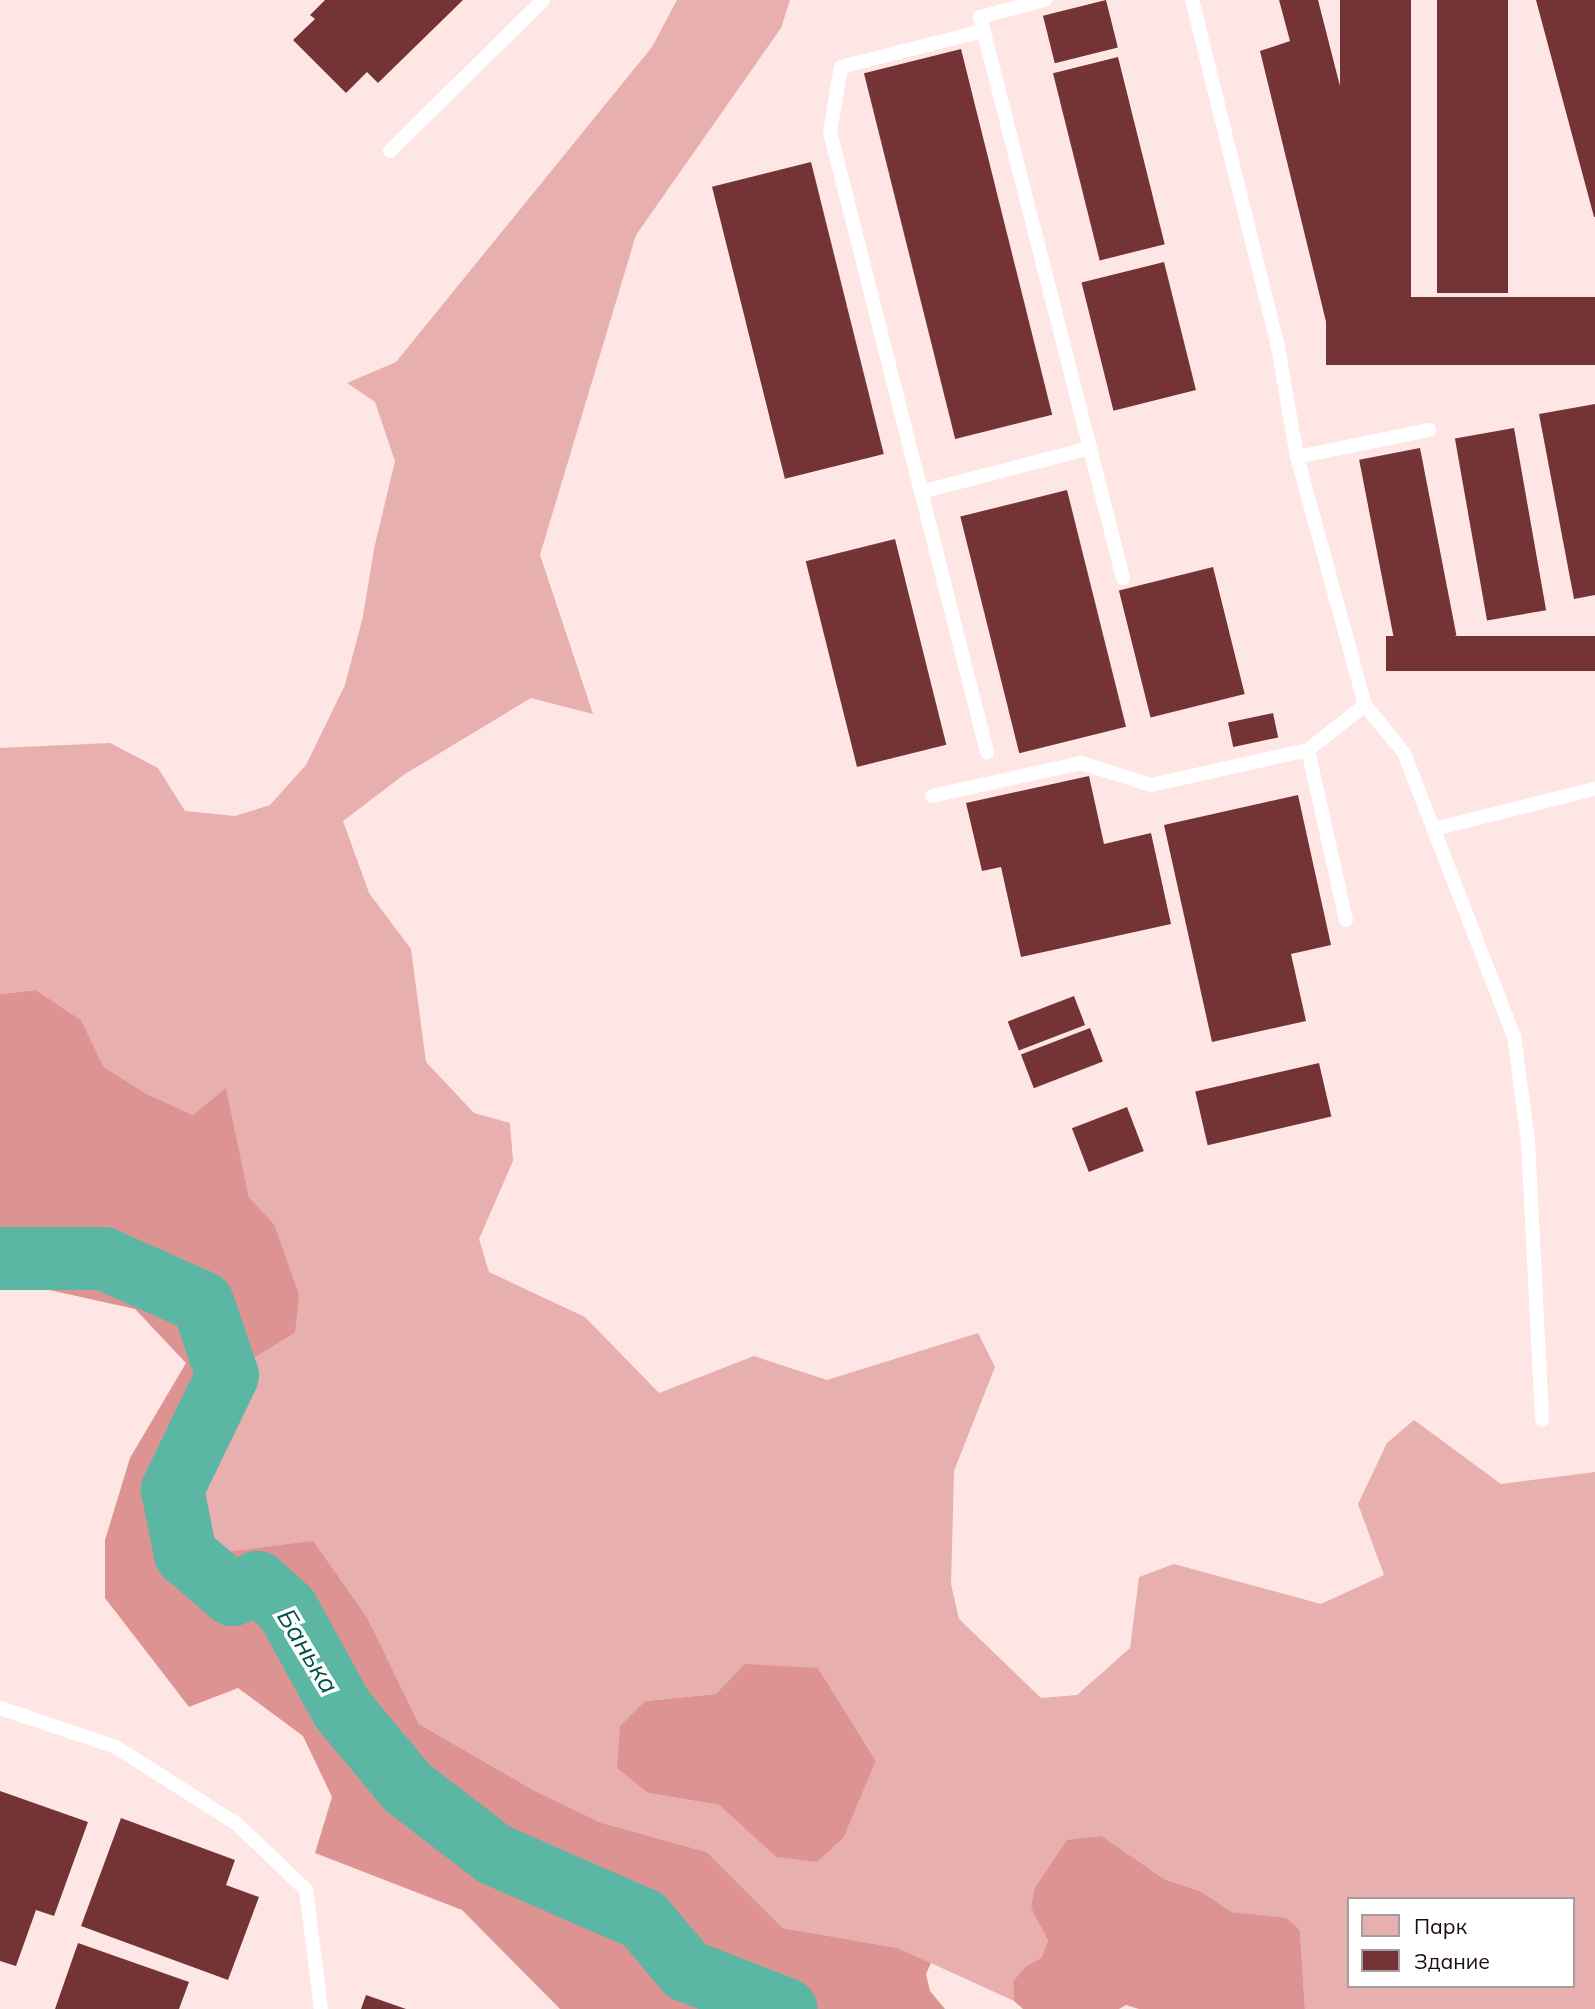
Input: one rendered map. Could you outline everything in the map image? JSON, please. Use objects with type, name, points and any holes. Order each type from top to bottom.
[{"type":"lane","points":[[390,152],[543,0]]},
{"type":"lane","points":[[1045,0],[980,16],[1123,578]]},
{"type":"lane","points":[[1192,0],[1278,347],[1297,457],[1365,705],[1404,753],[1514,1036],[1528,1141],[1542,1420]]},
{"type":"lane","points":[[983,31],[841,67],[830,132],[987,752]]},
{"type":"lane","points":[[1297,457],[1429,430]]},
{"type":"lane","points":[[921,492],[1090,448]]},
{"type":"lane","points":[[932,796],[1081,763],[1151,785],[1308,750],[1365,705]]},
{"type":"lane","points":[[1308,750],[1346,920]]},
{"type":"lane","points":[[1434,829],[1595,789]]},
{"type":"lane","points":[[0,1708],[116,1747],[237,1824],[306,1890],[321,2009]]},
{"type":"green space","points":[[677,0],[790,0],[781,28],[636,235],[540,555],[593,714],[531,698],[405,774],[343,821],[369,893],[411,949],[426,1062],[474,1113],[510,1123],[513,1161],[479,1239],[489,1272],[585,1317],[659,1393],[754,1356],[827,1380],[978,1333],[995,1367],[954,1471],[951,1584],[959,1619],[1041,1698],[1077,1695],[1130,1648],[1139,1577],[1174,1564],[1321,1604],[1384,1575],[1358,1504],[1387,1443],[1414,1420],[1501,1484],[1595,1472],[1595,2009],[1305,2009],[1300,1930],[1286,1919],[1232,1912],[1200,1891],[1164,1879],[1102,1836],[1031,1908],[1048,1941],[1041,1958],[1026,1966],[1013,1981],[1014,2001],[898,1948],[783,1928],[707,1852],[602,1823],[535,1791],[419,1724],[368,1619],[218,1553],[199,1522],[203,1447],[254,1358],[295,1333],[274,1224],[249,1197],[226,1089],[193,1115],[147,1094],[104,1067],[81,1020],[36,990],[0,994],[0,748],[110,743],[158,768],[185,811],[235,816],[270,805],[306,765],[345,685],[363,616],[374,549],[395,461],[375,402],[347,383],[396,362],[652,47]],"holes":[[[818,1668],[876,1761],[844,1837],[776,1857],[719,1805],[648,1793],[645,1701],[716,1694]]]},
{"type":"shaded area","points":[[36,990],[81,1020],[104,1067],[147,1094],[193,1115],[226,1088],[249,1197],[274,1224],[299,1295],[295,1333],[254,1358],[203,1447],[199,1522],[218,1553],[313,1541],[368,1619],[419,1724],[535,1791],[602,1823],[707,1852],[783,1928],[898,1948],[931,1963],[926,1974],[930,1991],[945,2009],[560,2009],[462,1910],[315,1853],[332,1797],[303,1736],[238,1688],[189,1707],[105,1598],[105,1540],[130,1458],[186,1363],[135,1309],[18,1283],[0,1275],[0,994]]},
{"type":"shaded area","points":[[745,1664],[818,1668],[876,1761],[844,1837],[817,1862],[776,1857],[719,1805],[648,1793],[617,1768],[620,1726],[645,1701],[716,1694]]},
{"type":"shaded area","points":[[1102,1836],[1164,1879],[1200,1891],[1232,1912],[1286,1918],[1300,1930],[1305,2009],[1139,2009],[1126,2005],[1119,2009],[1023,2009],[1014,2001],[1013,1981],[1026,1966],[1041,1958],[1048,1941],[1031,1908],[1035,1888],[1067,1840]]},
{"type":"building","points":[[325,0],[463,0],[378,83],[367,72],[346,93],[293,40],[315,19],[310,15]]},
{"type":"building","points":[[1106,0],[1118,48],[1055,63],[1043,16]]},
{"type":"building","points":[[1279,0],[1318,0],[1398,313],[1329,334],[1260,51],[1290,41]]},
{"type":"building","points":[[1340,0],[1411,0],[1411,317],[1340,317]]},
{"type":"building","points":[[1437,0],[1508,0],[1508,293],[1437,293]]},
{"type":"building","points":[[1536,0],[1595,0],[1595,217],[1594,217]]},
{"type":"building","points":[[961,49],[1052,415],[955,439],[864,73]]},
{"type":"building","points":[[1118,57],[1165,244],[1100,260],[1053,73]]},
{"type":"building","points":[[811,162],[884,454],[785,479],[712,187]]},
{"type":"building","points":[[1164,262],[1196,390],[1113,411],[1082,283]]},
{"type":"building","points":[[1326,297],[1595,297],[1595,365],[1326,365]]},
{"type":"building","points":[[1595,404],[1595,595],[1574,599],[1539,414]]},
{"type":"building","points":[[1514,428],[1546,610],[1487,621],[1455,438]]},
{"type":"building","points":[[1420,448],[1456,635],[1396,647],[1359,460]]},
{"type":"building","points":[[1067,490],[1126,727],[1019,753],[960,517]]},
{"type":"building","points":[[895,539],[946,745],[857,767],[806,561]]},
{"type":"building","points":[[1213,567],[1245,694],[1151,718],[1119,590]]},
{"type":"building","points":[[1386,636],[1595,636],[1595,671],[1386,671]]},
{"type":"building","points":[[1273,713],[1278,737],[1233,747],[1228,723]]},
{"type":"building","points":[[1089,776],[1104,844],[1151,833],[1171,924],[1021,957],[1001,867],[982,871],[966,803]]},
{"type":"building","points":[[1298,795],[1331,945],[1291,954],[1306,1021],[1212,1042],[1164,825]]},
{"type":"building","points":[[1074,996],[1085,1025],[1019,1050],[1008,1021]]},
{"type":"building","points":[[1090,1028],[1103,1062],[1034,1088],[1021,1055]]},
{"type":"building","points":[[1319,1063],[1331,1117],[1208,1145],[1195,1092]]},
{"type":"building","points":[[1127,1107],[1144,1151],[1089,1172],[1072,1128]]},
{"type":"building","points":[[0,1791],[88,1822],[54,1916],[36,1910],[16,1966],[0,1961]]},
{"type":"building","points":[[121,1818],[235,1860],[226,1885],[259,1897],[228,1980],[81,1926]]},
{"type":"building","points":[[78,1943],[189,1982],[179,2009],[55,2009]]},
{"type":"building","points":[[366,1995],[406,2009],[361,2009]]},
{"type":"waterway","name":"Банька","points":[[0,1258],[103,1258],[202,1302],[227,1375],[172,1489],[185,1554],[232,1594],[257,1582],[287,1609],[342,1709],[407,1787],[494,1854],[643,1919],[686,1970],[786,2009]]}]
